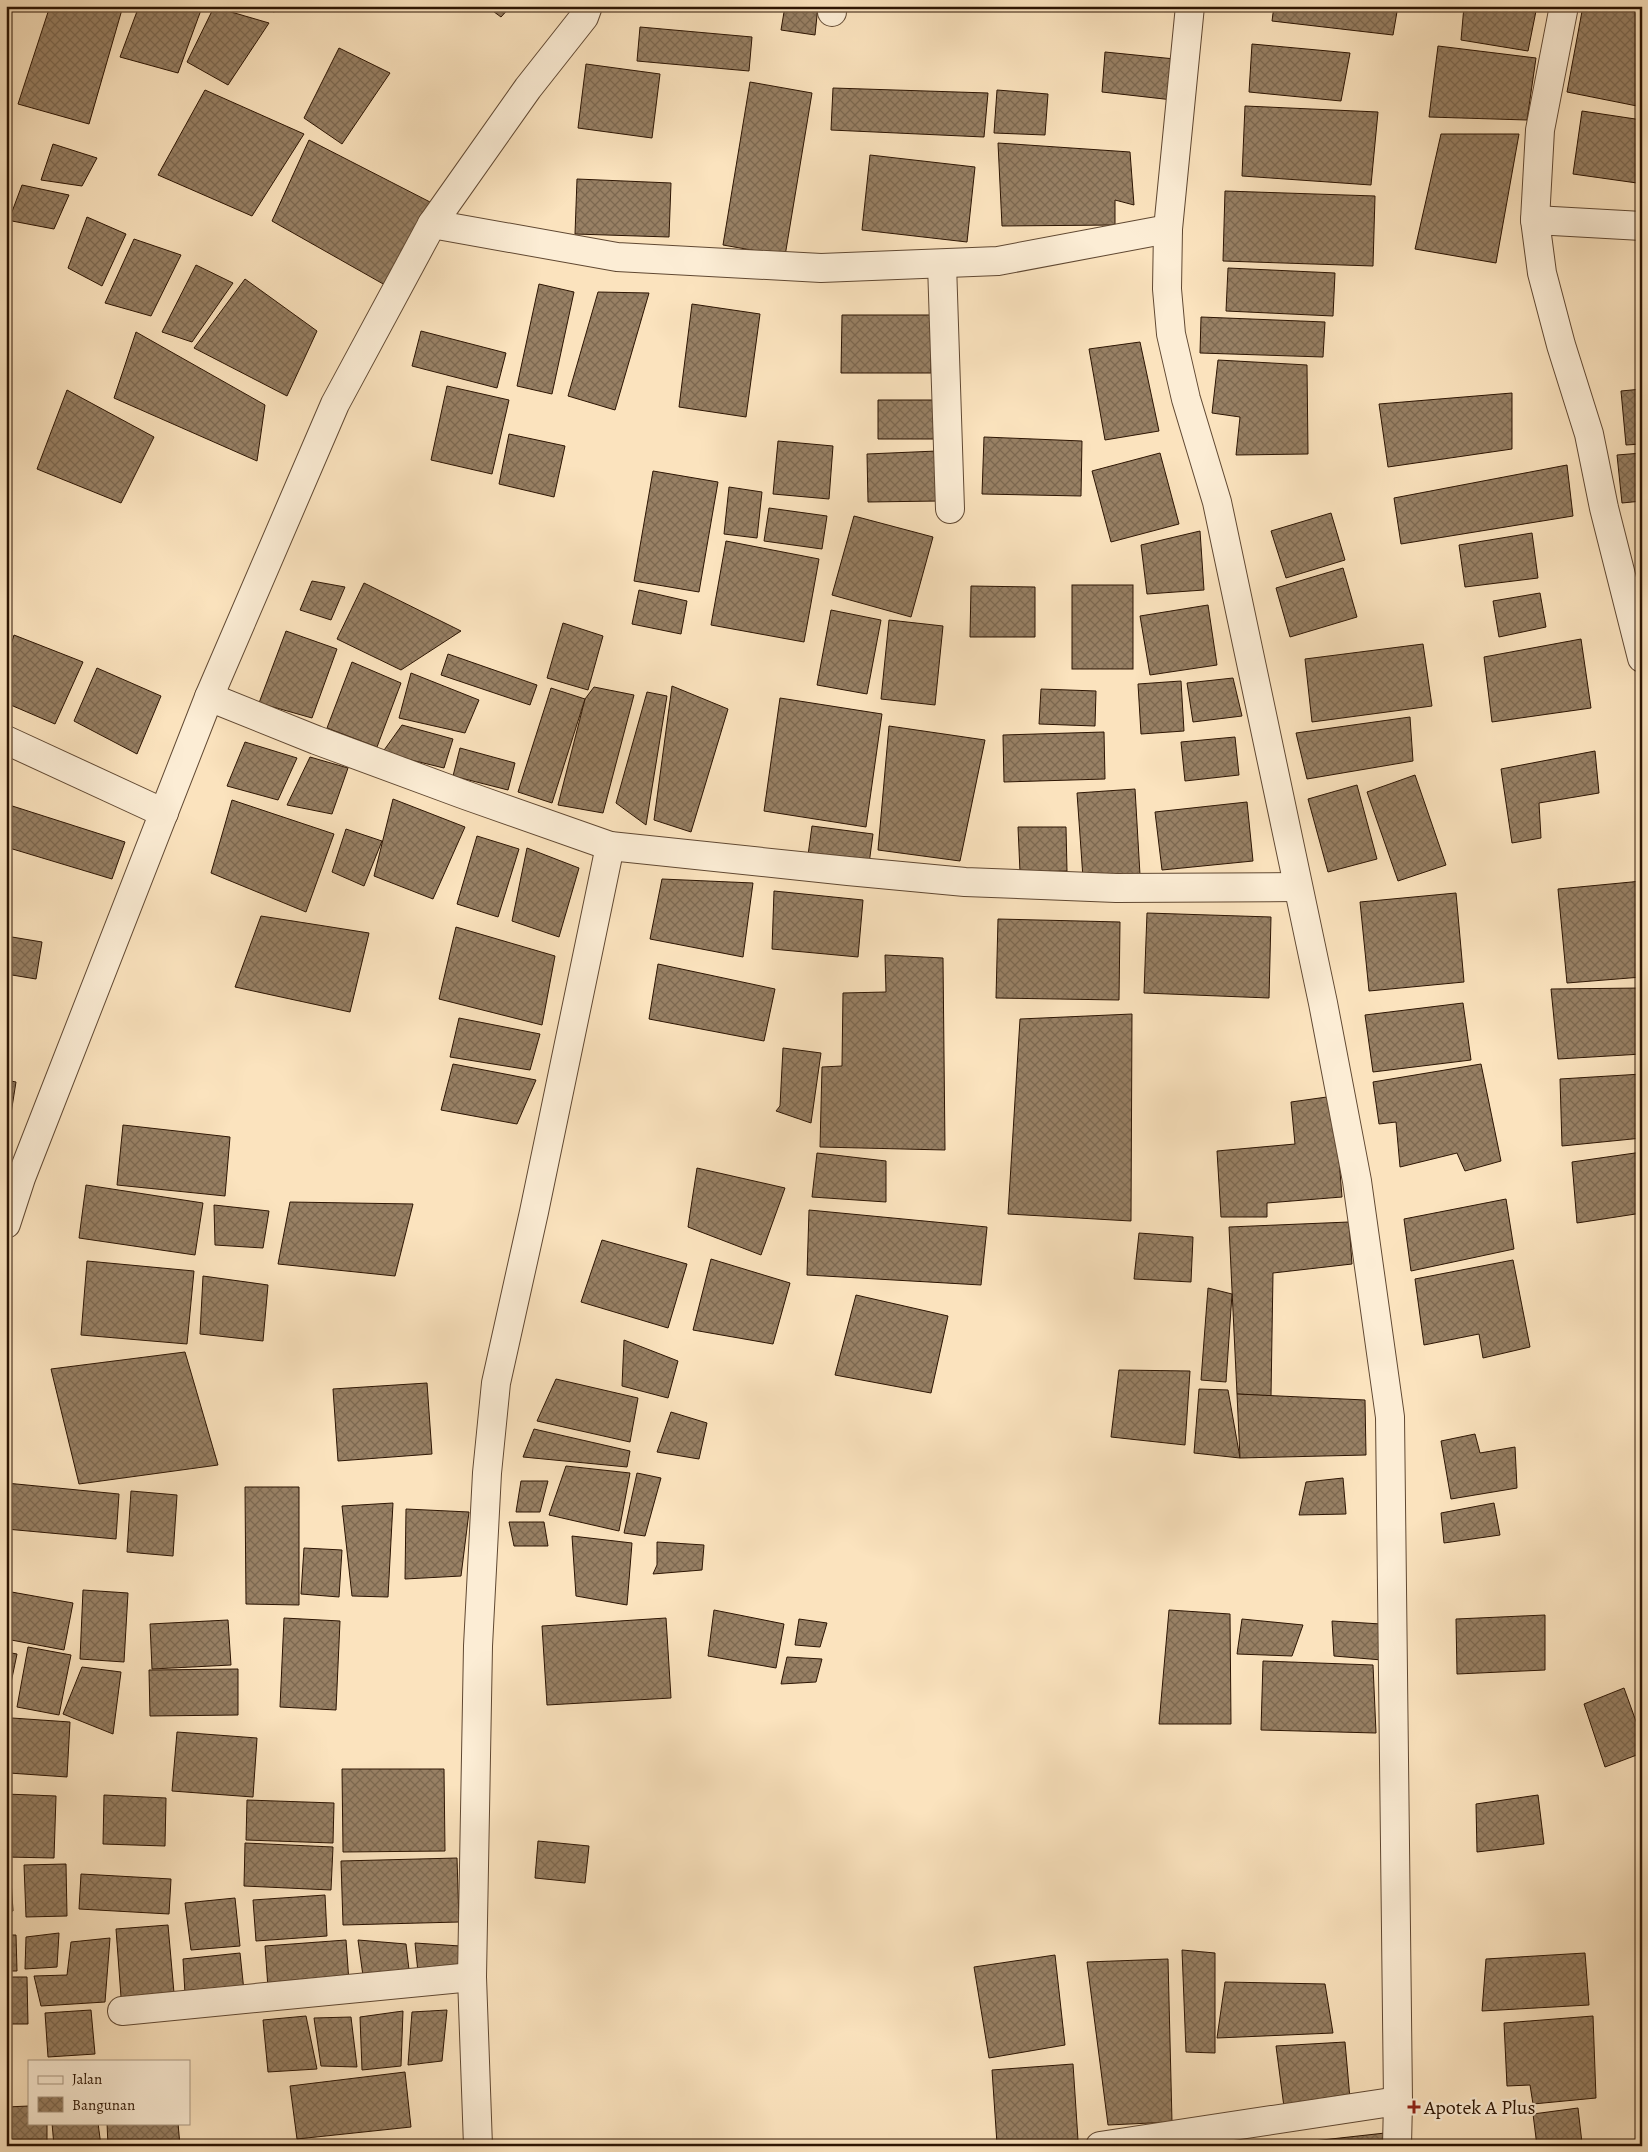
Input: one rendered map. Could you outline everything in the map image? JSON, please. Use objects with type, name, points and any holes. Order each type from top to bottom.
[{"type":"street","points":[[6,1224],[21,1178],[209,697],[335,404],[432,224],[528,88],[584,17],[588,6]]},
{"type":"street","points":[[1190,6],[1168,229],[1167,289],[1171,334],[1186,399],[1217,502],[1322,1003],[1357,1181],[1390,1417],[1397,2146]]},
{"type":"street","points":[[1564,6],[1540,130],[1535,220],[1542,274],[1561,345],[1589,434],[1604,508],[1642,658]]},
{"type":"street","points":[[1535,220],[1642,226]]},
{"type":"street","points":[[432,224],[618,257],[821,268],[998,261],[1168,229]]},
{"type":"street","points":[[942,264],[950,509]]},
{"type":"street","points":[[209,697],[316,740],[610,846],[966,882],[1116,888],[1297,887]]},
{"type":"street","points":[[6,740],[164,813]]},
{"type":"street","points":[[478,2146],[472,1977],[478,1646],[487,1473],[496,1383],[534,1212],[610,846]]},
{"type":"street","points":[[122,2011],[472,1977]]},
{"type":"street","points":[[1100,2146],[1398,2101]]},
{"type":"building","points":[[50,6],[123,6],[89,124],[18,104]]},
{"type":"building","points":[[139,6],[186,6],[201,10],[178,73],[120,57]]},
{"type":"building","points":[[264,6],[281,6],[274,12]]},
{"type":"building","points":[[486,6],[511,6],[501,17]]},
{"type":"building","points":[[785,6],[818,6],[815,35],[781,30]]},
{"type":"building","points":[[1274,6],[1398,6],[1393,35],[1272,21]]},
{"type":"building","points":[[1464,6],[1537,6],[1528,51],[1461,40]]},
{"type":"building","points":[[1583,6],[1642,6],[1642,107],[1567,92]]},
{"type":"building","points":[[214,7],[269,23],[228,85],[187,62]]},
{"type":"building","points":[[640,27],[752,37],[749,71],[637,61]]},
{"type":"building","points":[[1252,44],[1350,53],[1341,101],[1249,92]]},
{"type":"building","points":[[1438,46],[1536,58],[1527,120],[1429,117]]},
{"type":"building","points":[[339,48],[390,73],[342,144],[304,118]]},
{"type":"building","points":[[1105,52],[1175,59],[1173,100],[1102,92]]},
{"type":"building","points":[[586,64],[660,74],[652,138],[578,128]]},
{"type":"building","points":[[750,82],[812,93],[785,256],[723,245]]},
{"type":"building","points":[[833,88],[988,93],[984,137],[831,130]]},
{"type":"building","points":[[205,90],[304,134],[252,216],[158,175]]},
{"type":"building","points":[[997,90],[1048,94],[1045,135],[994,133]]},
{"type":"building","points":[[1245,106],[1378,112],[1371,185],[1242,176]]},
{"type":"building","points":[[1582,111],[1642,120],[1642,148],[1637,183],[1573,174]]},
{"type":"building","points":[[1441,134],[1519,134],[1496,263],[1415,249]]},
{"type":"building","points":[[309,140],[432,203],[385,285],[272,221]]},
{"type":"building","points":[[998,143],[1130,152],[1134,205],[1115,200],[1115,225],[1002,226]]},
{"type":"building","points":[[53,144],[97,158],[82,186],[41,180]]},
{"type":"building","points":[[870,155],[975,167],[967,242],[862,230]]},
{"type":"building","points":[[577,179],[671,183],[669,237],[575,234]]},
{"type":"building","points":[[22,185],[69,195],[54,229],[12,221],[10,217]]},
{"type":"building","points":[[1225,191],[1375,196],[1373,266],[1223,261]]},
{"type":"building","points":[[87,217],[126,234],[102,286],[68,268]]},
{"type":"building","points":[[134,239],[181,255],[151,316],[105,303]]},
{"type":"building","points":[[196,265],[233,283],[192,342],[162,332]]},
{"type":"building","points":[[1228,268],[1335,273],[1333,316],[1226,311]]},
{"type":"building","points":[[245,279],[317,331],[287,396],[194,348]]},
{"type":"building","points":[[539,284],[574,292],[552,394],[517,386]]},
{"type":"building","points":[[598,292],[649,293],[615,410],[568,396]]},
{"type":"building","points":[[692,304],[760,314],[746,417],[679,407]]},
{"type":"building","points":[[842,315],[931,315],[931,373],[841,373]]},
{"type":"building","points":[[1201,317],[1325,322],[1323,357],[1200,353]]},
{"type":"building","points":[[421,331],[506,353],[497,388],[412,366]]},
{"type":"building","points":[[136,332],[265,405],[257,461],[114,398]]},
{"type":"building","points":[[1140,342],[1159,431],[1105,440],[1089,349]]},
{"type":"building","points":[[1218,360],[1307,365],[1308,454],[1236,455],[1240,417],[1212,413]]},
{"type":"building","points":[[447,386],[509,400],[492,474],[431,460]]},
{"type":"building","points":[[1642,389],[1642,444],[1626,445],[1621,391]]},
{"type":"building","points":[[67,390],[154,437],[121,503],[37,469]]},
{"type":"building","points":[[1512,393],[1512,449],[1388,467],[1379,404]]},
{"type":"building","points":[[878,400],[933,400],[934,439],[878,439]]},
{"type":"building","points":[[509,434],[565,446],[554,497],[499,484]]},
{"type":"building","points":[[984,437],[1082,441],[1081,496],[982,494]]},
{"type":"building","points":[[778,441],[833,446],[829,499],[773,494]]},
{"type":"building","points":[[937,451],[939,501],[868,502],[867,454]]},
{"type":"building","points":[[1160,453],[1179,524],[1111,542],[1092,471]]},
{"type":"building","points":[[1642,453],[1642,501],[1622,503],[1617,455]]},
{"type":"building","points":[[1567,465],[1573,516],[1401,544],[1394,498]]},
{"type":"building","points":[[653,471],[718,482],[699,592],[634,581]]},
{"type":"building","points":[[729,487],[762,492],[757,538],[724,534]]},
{"type":"building","points":[[769,508],[827,516],[822,549],[764,541]]},
{"type":"building","points":[[1331,513],[1345,560],[1286,578],[1271,531]]},
{"type":"building","points":[[854,516],[933,537],[911,617],[832,595]]},
{"type":"building","points":[[1200,531],[1204,590],[1147,594],[1141,545]]},
{"type":"building","points":[[1532,533],[1538,578],[1465,587],[1459,545]]},
{"type":"building","points":[[726,541],[819,559],[804,642],[711,625]]},
{"type":"building","points":[[1343,568],[1357,617],[1290,637],[1276,588]]},
{"type":"building","points":[[312,581],[345,587],[331,620],[300,610]]},
{"type":"building","points":[[364,583],[461,631],[401,670],[337,639]]},
{"type":"building","points":[[1072,585],[1133,585],[1133,669],[1072,669]]},
{"type":"building","points":[[971,586],[1035,587],[1035,637],[970,637]]},
{"type":"building","points":[[639,590],[687,601],[681,634],[632,624]]},
{"type":"building","points":[[1540,593],[1546,627],[1499,637],[1493,601]]},
{"type":"building","points":[[1208,605],[1217,665],[1150,675],[1140,616]]},
{"type":"building","points":[[831,610],[881,620],[867,694],[817,685]]},
{"type":"building","points":[[889,620],[943,626],[935,705],[881,699]]},
{"type":"building","points":[[563,623],[603,636],[588,690],[547,678]]},
{"type":"building","points":[[286,631],[337,649],[312,718],[259,703]]},
{"type":"building","points":[[14,635],[83,662],[55,724],[6,703],[6,660]]},
{"type":"building","points":[[1581,639],[1591,708],[1492,722],[1484,657]]},
{"type":"building","points":[[1423,644],[1432,706],[1312,722],[1305,659]]},
{"type":"building","points":[[448,654],[537,685],[530,705],[441,675]]},
{"type":"building","points":[[352,662],[401,683],[377,747],[327,728]]},
{"type":"building","points":[[97,668],[161,696],[137,754],[74,721]]},
{"type":"building","points":[[411,673],[479,700],[465,733],[399,718]]},
{"type":"building","points":[[1233,678],[1242,716],[1193,722],[1187,683]]},
{"type":"building","points":[[1181,681],[1184,731],[1141,734],[1138,684]]},
{"type":"building","points":[[672,686],[728,709],[691,832],[654,820]]},
{"type":"building","points":[[594,687],[634,695],[603,813],[558,805],[585,699]]},
{"type":"building","points":[[551,688],[585,699],[552,803],[518,792]]},
{"type":"building","points":[[1041,689],[1096,691],[1095,726],[1039,724]]},
{"type":"building","points":[[647,692],[667,696],[646,825],[616,803]]},
{"type":"building","points":[[780,698],[882,714],[866,827],[764,811]]},
{"type":"building","points":[[1410,717],[1413,761],[1307,779],[1296,733]]},
{"type":"building","points":[[402,725],[453,739],[444,768],[382,753]]},
{"type":"building","points":[[889,726],[985,740],[960,861],[878,850]]},
{"type":"building","points":[[1104,732],[1105,779],[1004,782],[1003,735]]},
{"type":"building","points":[[1235,737],[1239,775],[1185,781],[1181,742]]},
{"type":"building","points":[[245,742],[297,758],[278,800],[227,786]]},
{"type":"building","points":[[460,748],[515,763],[508,790],[453,776]]},
{"type":"building","points":[[1595,751],[1599,793],[1539,803],[1541,838],[1512,843],[1501,769]]},
{"type":"building","points":[[310,757],[348,768],[332,814],[287,805]]},
{"type":"building","points":[[1415,775],[1446,865],[1398,881],[1367,792]]},
{"type":"building","points":[[1357,785],[1377,859],[1328,872],[1308,799]]},
{"type":"building","points":[[1135,789],[1140,875],[1083,878],[1077,793]]},
{"type":"building","points":[[393,799],[465,827],[433,899],[374,876]]},
{"type":"building","points":[[232,800],[334,834],[306,912],[211,873]]},
{"type":"building","points":[[1247,802],[1253,861],[1162,870],[1155,812]]},
{"type":"building","points":[[6,804],[125,842],[112,879],[6,847]]},
{"type":"building","points":[[812,826],[873,834],[869,864],[808,855]]},
{"type":"building","points":[[1018,827],[1066,827],[1067,871],[1020,872]]},
{"type":"building","points":[[346,829],[382,841],[364,886],[332,872]]},
{"type":"building","points":[[477,836],[519,849],[498,917],[457,904]]},
{"type":"building","points":[[527,848],[579,868],[559,937],[512,921]]},
{"type":"building","points":[[662,879],[753,883],[743,957],[650,939]]},
{"type":"building","points":[[1642,881],[1642,977],[1567,983],[1558,889]]},
{"type":"building","points":[[774,891],[863,900],[858,957],[772,949]]},
{"type":"building","points":[[1456,893],[1464,982],[1369,991],[1360,902]]},
{"type":"building","points":[[1147,913],[1271,917],[1269,998],[1144,993]]},
{"type":"building","points":[[261,916],[369,933],[350,1012],[235,987]]},
{"type":"building","points":[[998,919],[1120,922],[1119,1000],[996,998]]},
{"type":"building","points":[[456,927],[555,956],[542,1025],[439,999]]},
{"type":"building","points":[[6,936],[42,942],[36,979],[6,974]]},
{"type":"building","points":[[885,955],[943,958],[945,1150],[820,1147],[822,1067],[842,1066],[843,993],[886,992]]},
{"type":"building","points":[[658,964],[775,989],[764,1041],[649,1019]]},
{"type":"building","points":[[1642,988],[1642,1054],[1558,1059],[1551,989]]},
{"type":"building","points":[[1463,1003],[1471,1060],[1373,1072],[1365,1015]]},
{"type":"building","points":[[1132,1014],[1131,1221],[1008,1214],[1020,1019]]},
{"type":"building","points":[[459,1018],[540,1034],[530,1070],[450,1057]]},
{"type":"building","points":[[783,1048],[821,1053],[811,1123],[776,1111],[780,1106]]},
{"type":"building","points":[[453,1064],[536,1080],[517,1124],[441,1110]]},
{"type":"building","points":[[1481,1064],[1501,1161],[1465,1171],[1457,1153],[1400,1167],[1396,1122],[1379,1124],[1373,1082]]},
{"type":"building","points":[[1642,1074],[1642,1138],[1562,1146],[1560,1079]]},
{"type":"building","points":[[6,1080],[16,1082],[6,1145]]},
{"type":"building","points":[[1334,1096],[1342,1197],[1267,1203],[1267,1217],[1221,1217],[1217,1151],[1295,1144],[1291,1102]]},
{"type":"building","points":[[123,1125],[230,1137],[225,1196],[117,1185]]},
{"type":"building","points":[[1642,1152],[1642,1213],[1577,1223],[1572,1162]]},
{"type":"building","points":[[817,1153],[886,1161],[886,1202],[812,1197]]},
{"type":"building","points":[[697,1168],[785,1188],[761,1255],[688,1227]]},
{"type":"building","points":[[86,1185],[203,1203],[195,1255],[79,1238]]},
{"type":"building","points":[[1506,1199],[1514,1249],[1411,1271],[1404,1219]]},
{"type":"building","points":[[290,1202],[413,1204],[395,1276],[278,1264]]},
{"type":"building","points":[[214,1205],[269,1211],[263,1248],[215,1245]]},
{"type":"building","points":[[809,1210],[987,1227],[981,1285],[807,1275]]},
{"type":"building","points":[[1349,1222],[1352,1264],[1273,1273],[1271,1396],[1237,1394],[1229,1227]]},
{"type":"building","points":[[1139,1233],[1193,1237],[1191,1282],[1134,1279]]},
{"type":"building","points":[[602,1240],[687,1264],[668,1328],[581,1302]]},
{"type":"building","points":[[711,1259],[790,1283],[773,1344],[693,1330]]},
{"type":"building","points":[[1513,1260],[1530,1347],[1483,1358],[1479,1334],[1424,1345],[1415,1279]]},
{"type":"building","points":[[87,1261],[194,1271],[187,1344],[81,1335]]},
{"type":"building","points":[[203,1276],[268,1285],[263,1341],[200,1334]]},
{"type":"building","points":[[1208,1288],[1232,1294],[1226,1382],[1201,1380]]},
{"type":"building","points":[[856,1295],[948,1316],[931,1393],[835,1375]]},
{"type":"building","points":[[624,1340],[678,1361],[668,1398],[622,1386]]},
{"type":"building","points":[[185,1352],[218,1465],[79,1484],[51,1369]]},
{"type":"building","points":[[1119,1370],[1190,1371],[1185,1445],[1111,1437]]},
{"type":"building","points":[[556,1379],[638,1398],[630,1442],[537,1421]]},
{"type":"building","points":[[427,1383],[432,1454],[338,1461],[333,1389]]},
{"type":"building","points":[[1199,1389],[1228,1390],[1240,1458],[1194,1453]]},
{"type":"building","points":[[1237,1394],[1365,1400],[1366,1455],[1240,1458]]},
{"type":"building","points":[[671,1412],[707,1423],[699,1459],[657,1452]]},
{"type":"building","points":[[534,1429],[630,1451],[627,1467],[523,1457]]},
{"type":"building","points":[[1475,1434],[1480,1453],[1515,1447],[1517,1488],[1451,1499],[1441,1441]]},
{"type":"building","points":[[566,1466],[630,1473],[619,1531],[549,1515]]},
{"type":"building","points":[[637,1473],[661,1478],[645,1536],[624,1533]]},
{"type":"building","points":[[1343,1478],[1346,1514],[1299,1515],[1306,1482]]},
{"type":"building","points":[[521,1481],[548,1481],[540,1512],[516,1512]]},
{"type":"building","points":[[6,1483],[119,1494],[116,1539],[6,1529]]},
{"type":"building","points":[[245,1487],[299,1487],[299,1605],[246,1604]]},
{"type":"building","points":[[131,1491],[177,1495],[173,1556],[127,1552]]},
{"type":"building","points":[[393,1503],[388,1597],[352,1596],[342,1506]]},
{"type":"building","points":[[1494,1503],[1500,1535],[1444,1543],[1441,1513]]},
{"type":"building","points":[[406,1509],[469,1512],[461,1576],[405,1579]]},
{"type":"building","points":[[509,1522],[544,1522],[548,1546],[514,1546]]},
{"type":"building","points":[[572,1536],[632,1543],[627,1605],[576,1596]]},
{"type":"building","points":[[657,1542],[704,1545],[702,1570],[653,1574],[657,1565]]},
{"type":"building","points":[[304,1548],[342,1550],[339,1597],[301,1594]]},
{"type":"building","points":[[83,1590],[128,1593],[124,1662],[80,1659]]},
{"type":"building","points":[[6,1591],[73,1603],[64,1650],[6,1639]]},
{"type":"building","points":[[714,1610],[784,1624],[776,1668],[708,1656]]},
{"type":"building","points":[[1169,1610],[1230,1614],[1231,1724],[1159,1724]]},
{"type":"building","points":[[1545,1615],[1545,1670],[1457,1674],[1456,1619]]},
{"type":"building","points":[[284,1618],[340,1621],[336,1710],[280,1707]]},
{"type":"building","points":[[666,1618],[671,1698],[547,1705],[542,1626]]},
{"type":"building","points":[[799,1619],[827,1623],[820,1647],[795,1645]]},
{"type":"building","points":[[1242,1619],[1303,1625],[1292,1656],[1237,1654]]},
{"type":"building","points":[[228,1620],[231,1665],[152,1669],[150,1624]]},
{"type":"building","points":[[1332,1621],[1381,1624],[1382,1660],[1334,1656]]},
{"type":"building","points":[[28,1647],[71,1655],[59,1715],[17,1707]]},
{"type":"building","points":[[6,1652],[17,1654],[6,1707]]},
{"type":"building","points":[[787,1657],[822,1659],[816,1682],[781,1684]]},
{"type":"building","points":[[1263,1661],[1373,1665],[1376,1733],[1261,1730]]},
{"type":"building","points":[[82,1667],[121,1672],[113,1734],[63,1714]]},
{"type":"building","points":[[238,1669],[238,1715],[150,1716],[149,1670]]},
{"type":"building","points":[[1624,1688],[1642,1738],[1642,1753],[1605,1767],[1584,1704]]},
{"type":"building","points":[[12,1718],[70,1722],[67,1777],[9,1773]]},
{"type":"building","points":[[177,1732],[257,1738],[253,1797],[172,1791]]},
{"type":"building","points":[[342,1769],[444,1769],[445,1851],[343,1852]]},
{"type":"building","points":[[6,1794],[56,1796],[54,1858],[6,1857]]},
{"type":"building","points":[[104,1795],[166,1798],[165,1846],[103,1844]]},
{"type":"building","points":[[1538,1795],[1544,1844],[1477,1852],[1476,1804]]},
{"type":"building","points":[[247,1800],[334,1803],[333,1843],[246,1840]]},
{"type":"building","points":[[538,1841],[589,1846],[585,1883],[535,1878]]},
{"type":"building","points":[[245,1843],[333,1847],[331,1890],[244,1886]]},
{"type":"building","points":[[457,1858],[459,1922],[343,1925],[341,1861]]},
{"type":"building","points":[[10,1863],[13,1911],[6,1912],[6,1864]]},
{"type":"building","points":[[66,1864],[67,1916],[26,1917],[24,1865]]},
{"type":"building","points":[[81,1874],[171,1879],[169,1914],[79,1909]]},
{"type":"building","points":[[325,1895],[327,1936],[256,1941],[253,1900]]},
{"type":"building","points":[[235,1898],[240,1946],[191,1950],[185,1903]]},
{"type":"building","points":[[168,1925],[174,1993],[121,1997],[116,1929]]},
{"type":"building","points":[[59,1933],[57,1967],[25,1969],[26,1937]]},
{"type":"building","points":[[6,1935],[16,1935],[17,1971],[6,1971]]},
{"type":"building","points":[[110,1938],[105,2002],[41,2006],[34,1976],[67,1975],[71,1942]]},
{"type":"building","points":[[346,1940],[349,1982],[268,1988],[265,1946]]},
{"type":"building","points":[[358,1940],[406,1944],[410,1978],[364,1983]]},
{"type":"building","points":[[415,1943],[460,1946],[463,1972],[419,1982]]},
{"type":"building","points":[[1182,1950],[1215,1953],[1215,2053],[1186,2052]]},
{"type":"building","points":[[240,1953],[244,1991],[185,1994],[183,1959]]},
{"type":"building","points":[[1585,1953],[1589,2005],[1482,2011],[1486,1959]]},
{"type":"building","points":[[1055,1955],[1065,2045],[989,2058],[974,1967]]},
{"type":"building","points":[[1168,1959],[1172,2122],[1108,2125],[1087,1962]]},
{"type":"building","points":[[6,1977],[27,1977],[28,2024],[6,2024]]},
{"type":"building","points":[[1225,1982],[1325,1984],[1333,2033],[1217,2038]]},
{"type":"building","points":[[91,2010],[95,2054],[48,2057],[45,2013]]},
{"type":"building","points":[[447,2010],[442,2061],[408,2065],[412,2012]]},
{"type":"building","points":[[403,2011],[401,2066],[362,2070],[360,2017]]},
{"type":"building","points":[[306,2016],[317,2069],[268,2072],[263,2020]]},
{"type":"building","points":[[1593,2016],[1596,2098],[1533,2104],[1530,2085],[1507,2086],[1504,2023]]},
{"type":"building","points":[[351,2017],[357,2067],[321,2066],[314,2018]]},
{"type":"building","points":[[1345,2042],[1350,2099],[1284,2107],[1276,2046]]},
{"type":"building","points":[[1073,2064],[1078,2140],[997,2144],[992,2070]]},
{"type":"building","points":[[405,2072],[411,2127],[297,2139],[290,2086]]},
{"type":"building","points":[[28,2106],[28,2124],[47,2124],[47,2146],[6,2146],[6,2107]]},
{"type":"building","points":[[1578,2108],[1582,2143],[1537,2146],[1533,2114]]},
{"type":"building","points":[[52,2124],[98,2124],[101,2146],[54,2146]]},
{"type":"building","points":[[107,2124],[178,2124],[180,2146],[108,2146]]},
{"type":"building","points":[[1385,2133],[1386,2146],[1268,2146]]},
{"type":"place","name":"Apotek A Plus","points":[[1414,2107]]}]
